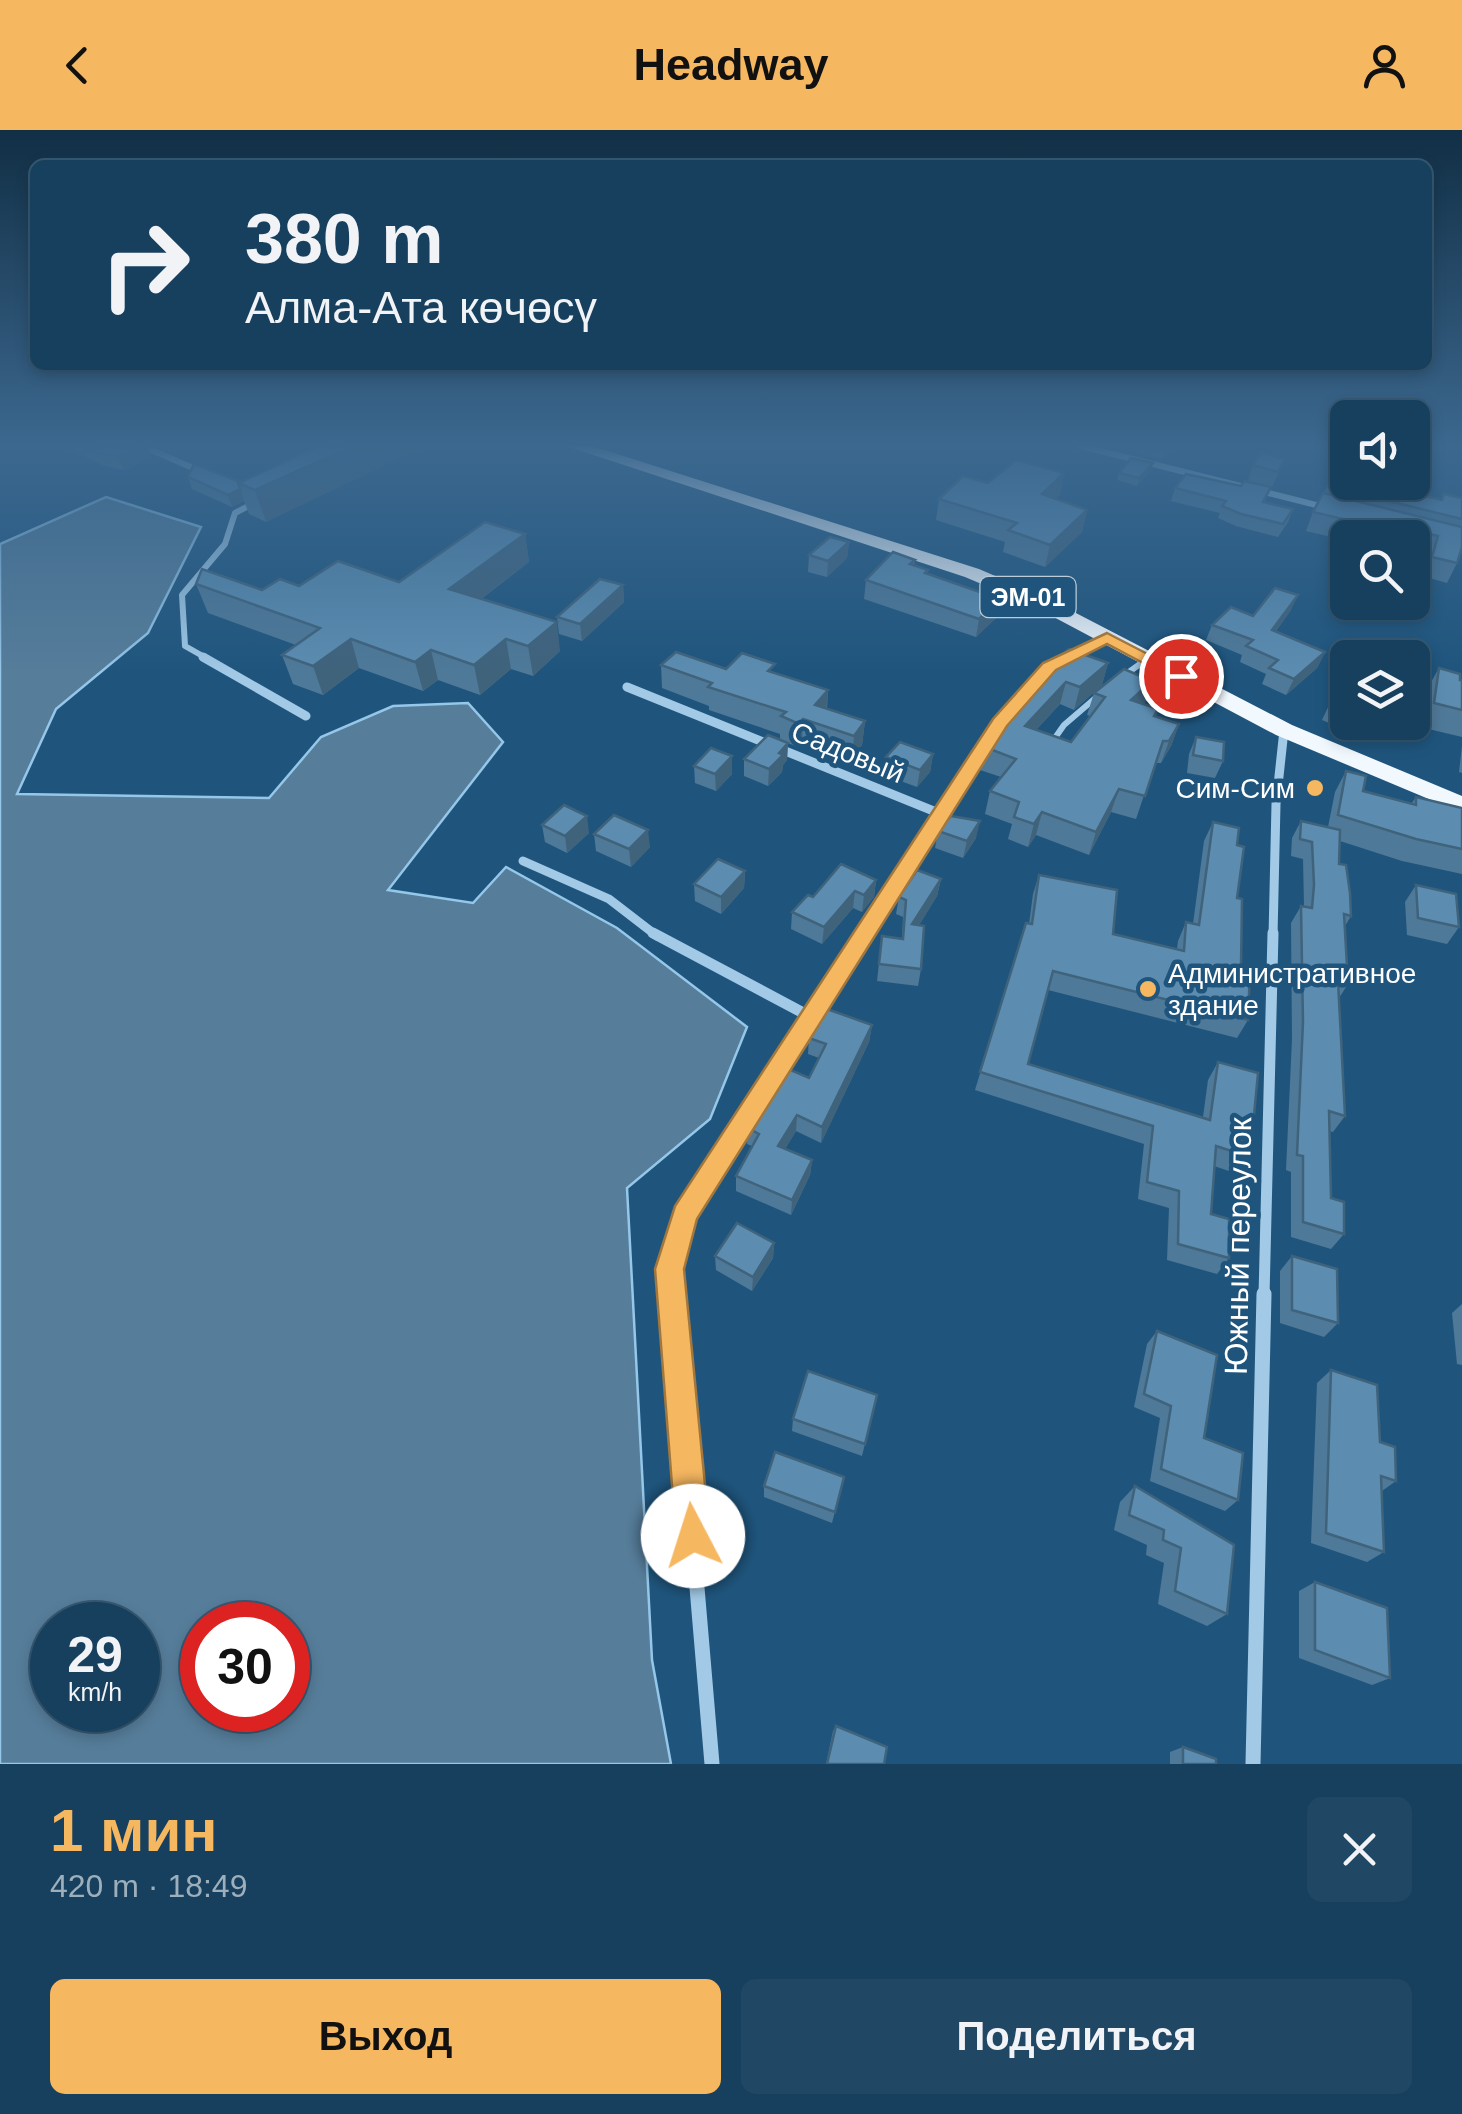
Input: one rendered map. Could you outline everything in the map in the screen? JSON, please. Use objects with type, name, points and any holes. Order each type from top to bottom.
[{"type":"highway","name":"ЭМ-01","points":[[812,521],[972,572],[1284,730],[1462,805]]},
{"type":"street","points":[[232,521],[228,544],[190,582],[179,602],[185,646],[306,716]]},
{"type":"street","points":[[1025,694],[1050,666],[1107,638]]},
{"type":"street","name":"Садовый","points":[[628,687],[942,814]]},
{"type":"street","points":[[712,1764],[670,1269],[684,1214],[1012,708]]},
{"type":"street","name":"Южный переулок","points":[[1253,1764],[1276,804],[1284,730]]},
{"type":"street","points":[[523,861],[609,898],[658,937],[811,1017]]},
{"type":"lane","points":[[1117,682],[1146,658]]},
{"type":"lane","points":[[1047,750],[1064,725],[1102,693]]},
{"type":"water","points":[[51,521],[183,521],[201,527],[148,633],[56,709],[17,794],[269,798],[321,737],[393,706],[468,703],[503,742],[388,890],[473,903],[506,867],[617,928],[747,1027],[710,1119],[627,1188],[652,1660],[671,1764],[0,1764],[0,544]]},
{"type":"building","points":[[1011,521],[1075,521],[1050,545],[1008,530],[1017,523]]},
{"type":"building","points":[[1430,521],[1462,527],[1457,563],[1432,557],[1438,536],[1430,534]]},
{"type":"building","points":[[485,522],[525,534],[449,589],[557,622],[528,646],[506,639],[474,665],[431,650],[415,662],[351,639],[313,666],[282,655],[320,628],[196,584],[202,569],[262,590],[280,579],[299,586],[338,561],[399,582]]},
{"type":"building","points":[[830,537],[849,542],[828,561],[809,555]]},
{"type":"building","points":[[893,552],[915,560],[910,564],[928,570],[925,573],[1000,599],[979,619],[866,580]]},
{"type":"building","points":[[600,579],[623,585],[580,624],[557,617]]},
{"type":"building","points":[[1275,588],[1298,595],[1272,630],[1325,652],[1294,679],[1269,668],[1278,660],[1246,646],[1253,640],[1212,625],[1231,607],[1253,616]]},
{"type":"building","points":[[1069,649],[1108,663],[1080,687],[1066,682],[1025,726],[1071,742],[1105,697],[1094,693],[1124,669],[1152,681],[1131,700],[1158,709],[1154,716],[1179,724],[1169,741],[1163,741],[1145,796],[1119,789],[1096,832],[1042,812],[1034,824],[1014,817],[1019,802],[990,791],[1016,759],[982,746],[1026,688]]},
{"type":"building","points":[[676,652],[726,669],[742,653],[775,664],[768,671],[828,690],[815,705],[865,721],[854,736],[803,719],[799,724],[781,716],[786,712],[708,687],[712,683],[661,665]]},
{"type":"building","points":[[1439,668],[1460,674],[1462,710],[1434,703]]},
{"type":"building","points":[[768,735],[788,743],[779,753],[783,755],[769,769],[744,759]]},
{"type":"building","points":[[1196,737],[1224,742],[1223,761],[1193,755]]},
{"type":"building","points":[[900,742],[933,754],[920,770],[886,757]]},
{"type":"building","points":[[711,748],[732,756],[715,774],[694,766]]},
{"type":"building","points":[[1346,771],[1366,776],[1363,791],[1416,805],[1416,797],[1462,808],[1462,849],[1338,815]]},
{"type":"building","points":[[564,805],[587,816],[565,836],[542,825]]},
{"type":"building","points":[[614,815],[648,830],[629,849],[594,834]]},
{"type":"building","points":[[951,816],[980,821],[967,841],[938,831]]},
{"type":"building","points":[[1301,821],[1340,830],[1339,864],[1346,865],[1350,893],[1351,916],[1344,914],[1348,984],[1338,981],[1345,1116],[1329,1111],[1331,1198],[1344,1202],[1344,1234],[1303,1222],[1303,1156],[1297,1155],[1303,1022],[1301,906],[1312,908],[1314,885],[1312,842],[1300,839]]},
{"type":"building","points":[[1213,822],[1239,828],[1237,845],[1244,847],[1237,898],[1242,899],[1241,965],[1250,967],[1248,1020],[1053,971],[1028,1064],[1210,1120],[1218,1062],[1258,1073],[1250,1157],[1216,1146],[1211,1214],[1229,1219],[1229,1258],[1178,1244],[1179,1191],[1147,1182],[1153,1126],[980,1072],[1026,923],[1032,924],[1039,875],[1117,890],[1113,934],[1184,951],[1186,922],[1199,925]]},
{"type":"building","points":[[718,859],[745,871],[721,897],[694,884]]},
{"type":"building","points":[[841,864],[876,880],[864,895],[855,891],[824,927],[792,912],[808,895],[813,897]]},
{"type":"building","points":[[917,870],[941,879],[912,924],[924,926],[921,969],[879,964],[882,936],[903,939],[906,900],[899,897]]},
{"type":"building","points":[[1416,885],[1456,894],[1459,927],[1418,918]]},
{"type":"building","points":[[824,1008],[872,1025],[822,1127],[797,1115],[778,1146],[812,1160],[792,1200],[736,1176],[759,1134],[748,1128],[786,1068],[809,1078],[826,1044],[809,1038]]},
{"type":"building","points":[[737,1223],[774,1243],[753,1277],[715,1256]]},
{"type":"building","points":[[1292,1256],[1337,1269],[1338,1323],[1292,1310]]},
{"type":"building","points":[[1157,1331],[1217,1355],[1204,1438],[1243,1453],[1238,1500],[1161,1469],[1171,1406],[1144,1394]]},
{"type":"building","points":[[1331,1370],[1377,1385],[1380,1442],[1395,1447],[1396,1481],[1381,1476],[1384,1552],[1326,1533]]},
{"type":"building","points":[[808,1371],[877,1395],[865,1444],[793,1419]]},
{"type":"building","points":[[775,1452],[844,1477],[835,1512],[764,1486]]},
{"type":"building","points":[[1135,1486],[1234,1545],[1227,1614],[1175,1591],[1181,1548],[1163,1540],[1164,1530],[1129,1515]]},
{"type":"building","points":[[1315,1582],[1387,1608],[1390,1678],[1315,1650]]},
{"type":"building","points":[[836,1726],[887,1747],[884,1764],[827,1764]]},
{"type":"building","points":[[1183,1747],[1216,1759],[1216,1764],[1183,1764]]},
{"type":"place","name":"Сим-Сим","points":[[1315,788]]},
{"type":"place","name":"Административное здание","points":[[1148,989]]},
{"type":"route","points":[[693,1536],[670,1269],[684,1214],[1000,722],[1050,666],[1107,638],[1181,676]]}]
